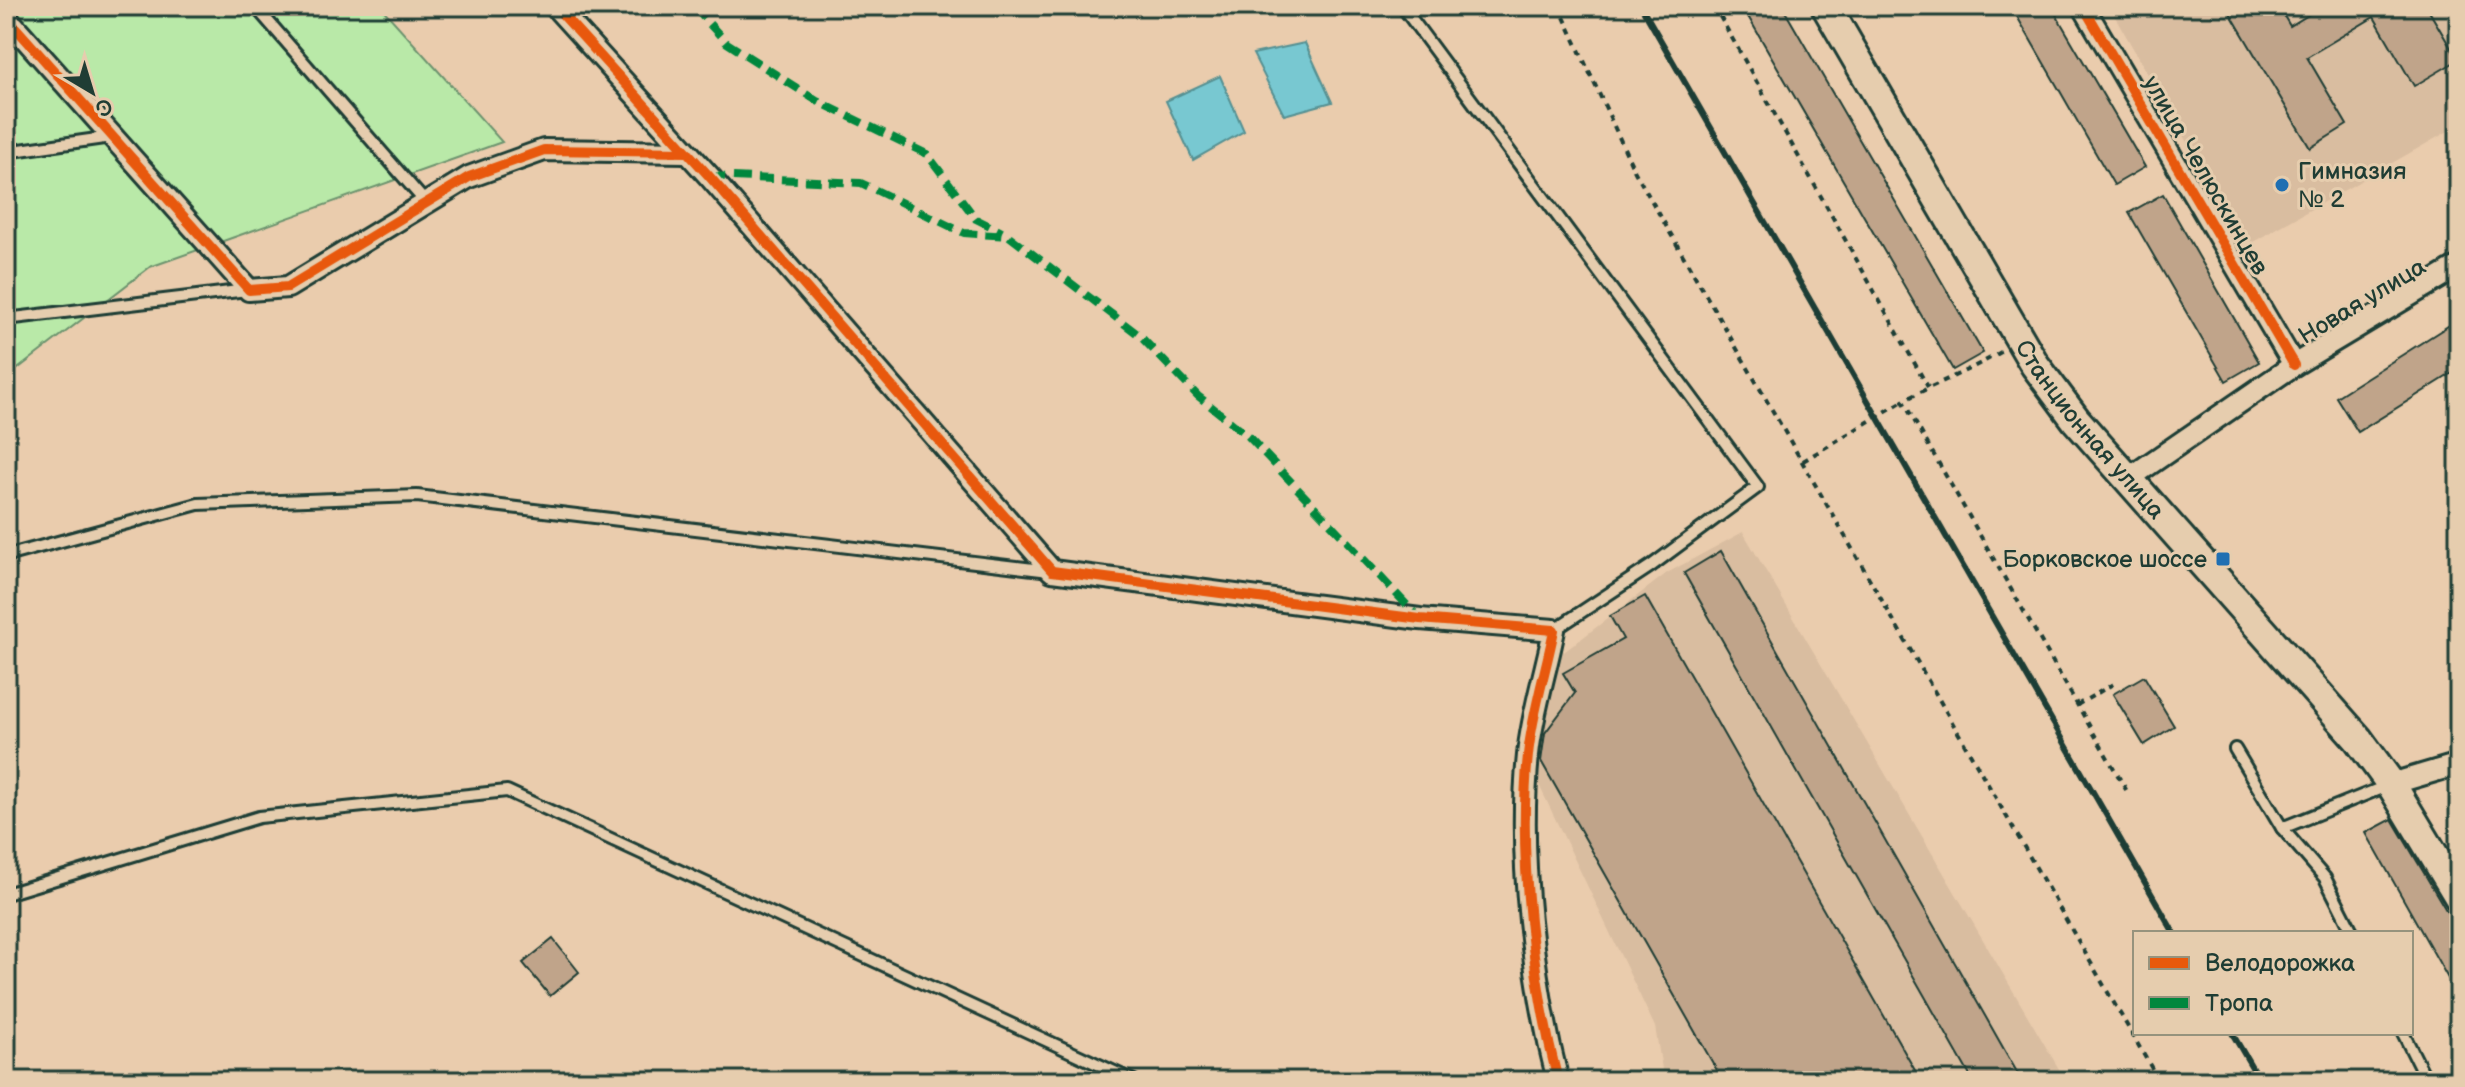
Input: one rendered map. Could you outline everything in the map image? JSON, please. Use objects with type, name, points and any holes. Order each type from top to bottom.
[{"type":"main road","name":"Станционная улица","points":[[1826,6],[2018,341],[2076,420],[2358,739],[2391,784],[2459,897]]},
{"type":"street","points":[[555,6],[687,152],[1052,571],[1420,619],[1554,630],[1528,754],[1526,846],[1543,1023],[1558,1081]]},
{"type":"street","name":"улица Челюскинцев","points":[[2083,6],[2294,365]]},
{"type":"street","points":[[6,17],[249,290],[288,287],[469,177],[544,150],[687,152]]},
{"type":"street","name":"Новая улица","points":[[2128,479],[2294,365],[2459,266]]},
{"type":"street","points":[[2391,784],[2459,764]]},
{"type":"lane","points":[[255,6],[426,203]]},
{"type":"lane","points":[[1402,6],[1758,487],[1651,566],[1554,630]]},
{"type":"lane","points":[[6,152],[113,137]]},
{"type":"lane","points":[[6,319],[249,290]]},
{"type":"lane","points":[[6,556],[198,504],[417,496],[1052,571]]},
{"type":"lane","points":[[2235,749],[2282,828],[2325,878],[2352,931]]},
{"type":"lane","points":[[2282,828],[2391,784]]},
{"type":"lane","points":[[6,894],[259,817],[507,791],[1134,1081]]},
{"type":"lane","points":[[2404,1035],[2427,1081]]},
{"type":"path","points":[[1559,6],[1635,172],[2159,1081]]},
{"type":"path","points":[[1714,6],[1928,387]]},
{"type":"path","points":[[1802,461],[1928,387],[1968,372],[2018,341]]},
{"type":"path","points":[[1903,401],[2128,793]]},
{"type":"path","points":[[2077,705],[2113,684]]},
{"type":"shaded area","name":"Гимназия № 2","points":[[2109,6],[2459,6],[2459,125],[2246,246]]},
{"type":"shaded area","points":[[1743,532],[2066,1081],[1664,1081],[1655,1027],[1529,764],[1554,630],[1564,652],[1667,573]]},
{"type":"green space","points":[[6,6],[380,6],[502,142],[150,267],[6,378]]},
{"type":"water","points":[[1305,43],[1332,102],[1284,115],[1253,54]]},
{"type":"water","points":[[1220,76],[1244,131],[1193,160],[1166,101]]},
{"type":"building","points":[[1742,6],[1782,6],[1983,353],[1953,370]]},
{"type":"building","points":[[2011,6],[2051,6],[2145,167],[2114,185]]},
{"type":"building","points":[[2226,6],[2278,6],[2290,26],[2323,6],[2426,6],[2458,60],[2414,86],[2374,17],[2307,57],[2347,125],[2310,148]]},
{"type":"building","points":[[2163,194],[2259,362],[2226,381],[2129,213]]},
{"type":"building","points":[[2459,319],[2459,369],[2358,432],[2336,397]]},
{"type":"building","points":[[1721,551],[2022,1081],[1973,1081],[1684,573]]},
{"type":"building","points":[[1645,596],[1921,1081],[1723,1081],[1541,761],[1545,733],[1575,693],[1563,673],[1623,639],[1610,616]]},
{"type":"building","points":[[2144,676],[2174,726],[2144,745],[2113,694]]},
{"type":"building","points":[[2392,819],[2459,932],[2459,998],[2366,833]]},
{"type":"building","points":[[553,939],[579,972],[550,996],[523,963]]},
{"type":"railway","points":[[1641,6],[2173,931]]},
{"type":"railway","points":[[2233,1035],[2260,1081]]},
{"type":"marked path","points":[[693,6],[727,43],[817,101],[927,154],[976,219],[1002,232]]},
{"type":"marked path","points":[[709,176],[861,183],[964,233],[1009,236],[1139,335],[1198,396],[1248,436],[1420,619]]},
{"type":"cycle path","points":[[555,6],[709,176],[1052,571],[1420,619],[1554,630],[1530,740],[1525,835],[1535,962],[1558,1081]]},
{"type":"cycle path","points":[[2083,6],[2294,365]]},
{"type":"cycle path","points":[[6,17],[249,290],[288,287],[469,177],[544,150],[687,152]]},
{"type":"place","name":"Гимназия № 2","points":[[2282,185]]},
{"type":"place","name":"Борковское шоссе","points":[[2223,559]]}]
